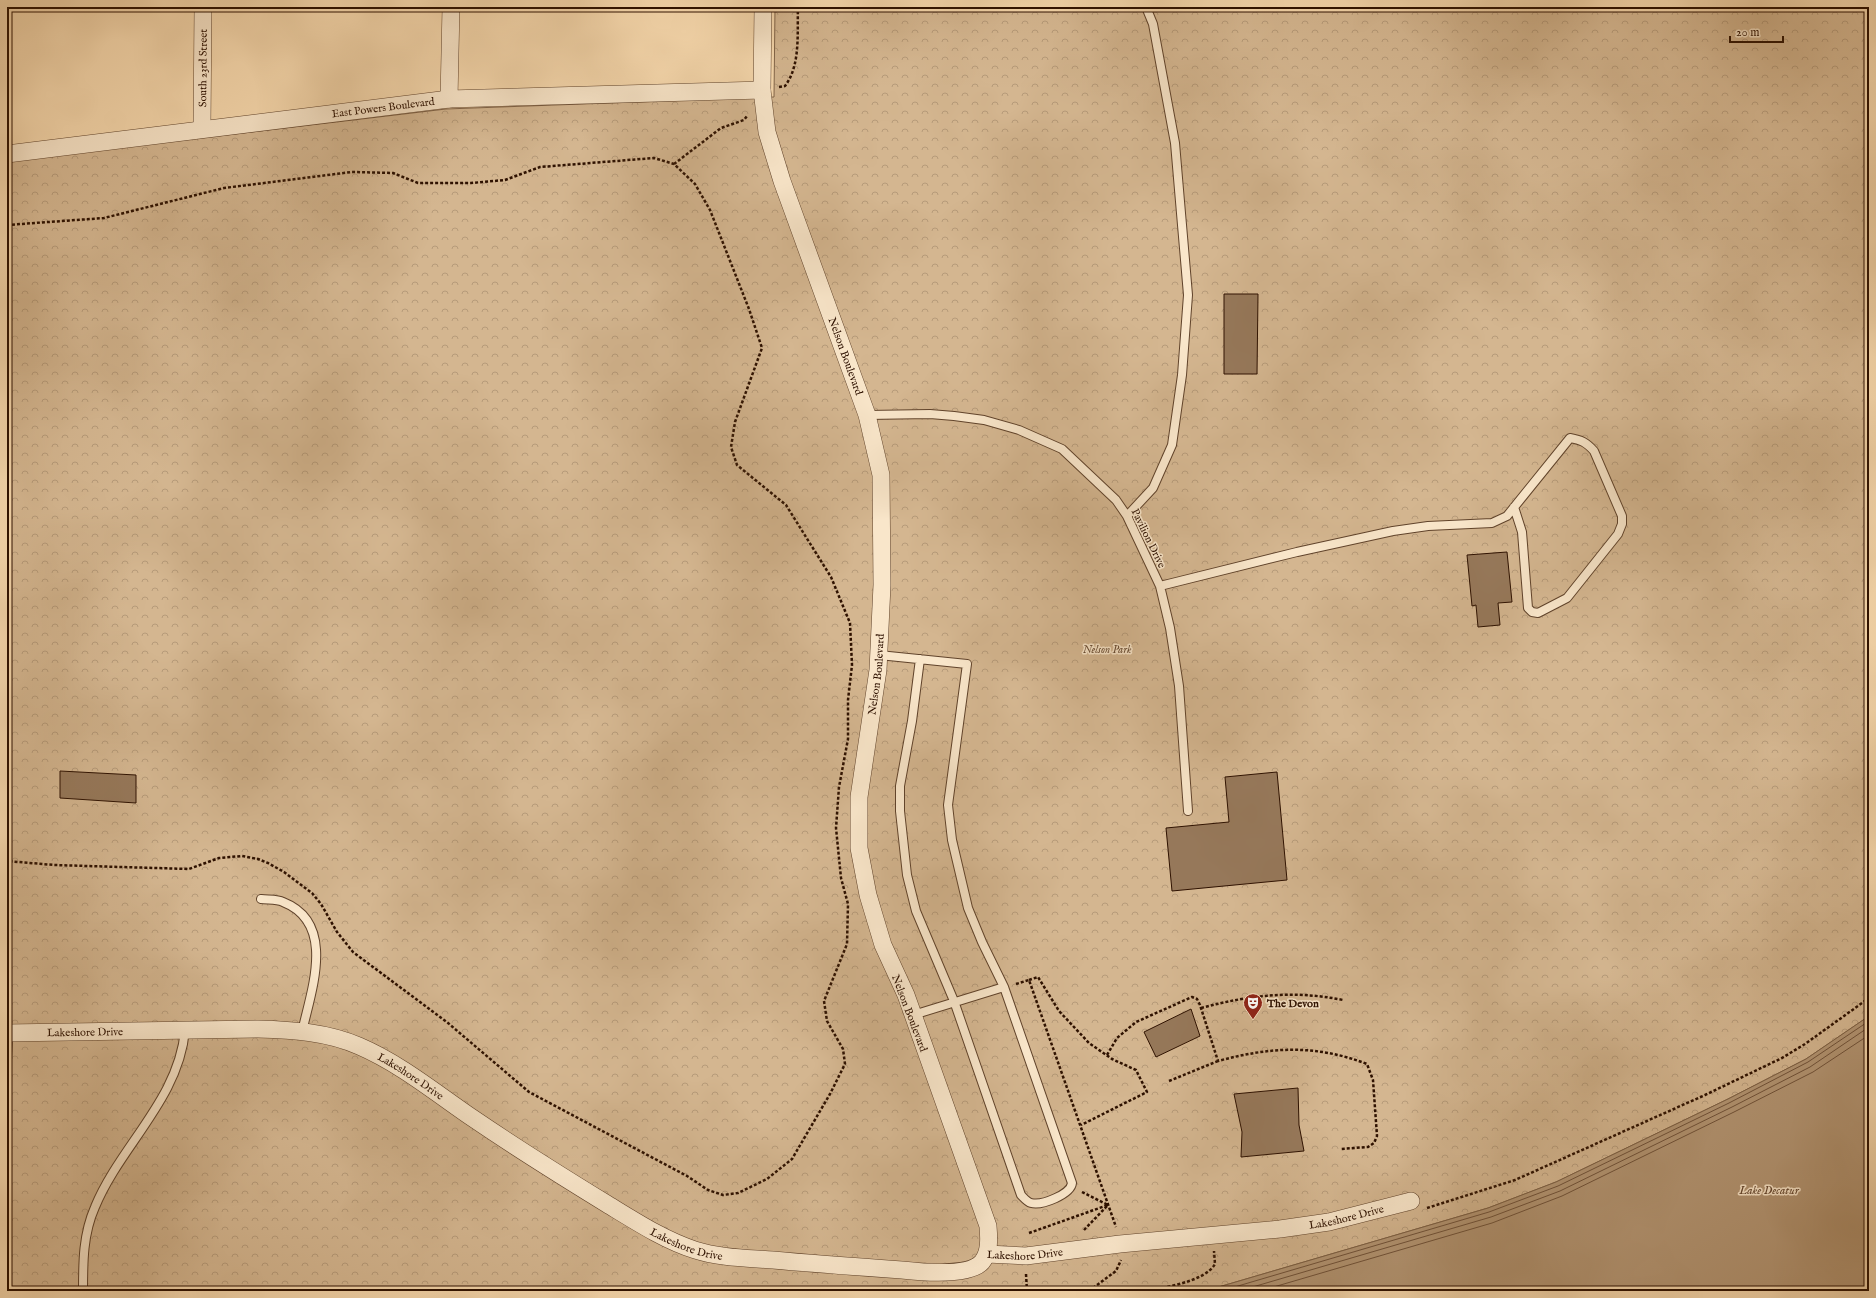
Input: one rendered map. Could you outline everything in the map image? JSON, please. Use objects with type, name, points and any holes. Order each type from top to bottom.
[{"type":"street","name":"South 23rd Street","points":[[202,129],[203,7]]},
{"type":"street","points":[[449,100],[450,7]]},
{"type":"street","name":"Nelson Boulevard","points":[[763,7],[762,90],[767,132],[773,155],[867,416],[881,475],[882,584],[879,655],[859,797],[859,848],[868,895],[883,946],[906,995],[988,1226],[989,1242],[987,1254]]},
{"type":"street","name":"East Powers Boulevard","points":[[7,154],[449,100],[762,90]]},
{"type":"street","name":"Lakeshore Drive","points":[[7,1033],[258,1029],[302,1032],[335,1038],[358,1046],[385,1059],[484,1126],[661,1235],[696,1251],[732,1257],[923,1272],[959,1271],[977,1266],[982,1262],[987,1254],[1026,1256],[1068,1252],[1120,1244],[1329,1222],[1405,1203]]},
{"type":"lane","points":[[1127,516],[1153,488],[1172,445],[1182,375],[1188,295],[1175,143],[1154,24],[1146,7]]},
{"type":"lane","name":"Pavilion Drive","points":[[867,416],[930,414],[954,416],[984,420],[1038,437],[1062,449],[1116,500],[1127,516],[1160,586],[1177,663],[1188,811]]},
{"type":"lane","points":[[1160,586],[1297,552],[1393,531],[1428,526],[1492,523],[1507,516],[1514,507],[1570,438],[1587,443],[1594,451],[1622,516],[1622,524],[1618,534],[1567,598],[1538,613],[1532,612],[1528,608],[1522,532],[1514,507]]},
{"type":"lane","points":[[879,655],[920,659],[967,664],[948,805],[952,840],[968,908],[982,942],[1004,987],[1070,1176],[1072,1188],[1067,1193],[1036,1203],[1030,1203],[1021,1195],[954,1001],[916,911],[907,875],[902,838],[900,786],[912,721],[920,659]]},
{"type":"lane","points":[[261,899],[282,901],[299,912],[312,928],[316,942],[317,961],[302,1032]]},
{"type":"lane","points":[[913,1015],[954,1001],[1004,987]]},
{"type":"lane","points":[[83,1291],[84,1244],[94,1208],[114,1171],[171,1083],[181,1054],[185,1030]]},
{"type":"lane","points":[[7,1033],[7,1058]]},
{"type":"path","points":[[762,90],[785,86],[791,78],[795,60],[798,7]]},
{"type":"path","points":[[674,164],[722,128],[744,120],[748,114]]},
{"type":"path","points":[[7,226],[104,218],[224,188],[352,172],[393,173],[418,183],[471,183],[505,180],[540,168],[654,158],[674,164],[695,184],[710,210],[749,308],[762,348],[735,422],[731,447],[737,465],[786,504],[830,577],[850,623],[852,665],[848,700],[848,739],[839,788],[836,828],[841,878],[848,904],[846,944],[824,1002],[827,1021],[843,1049],[845,1064],[830,1094],[792,1159],[767,1179],[738,1193],[723,1195],[708,1190],[687,1176],[529,1092],[448,1022],[353,952],[337,932],[321,904],[312,893],[284,872],[258,858],[229,856],[189,869],[54,865],[7,861]]},
{"type":"path","points":[[1004,987],[1038,977],[1059,1011],[1089,1043],[1107,1055],[1136,1070],[1147,1092],[1080,1125]]},
{"type":"path","points":[[1029,980],[1108,1205],[1120,1244],[1121,1263],[1116,1271],[1089,1291]]},
{"type":"path","points":[[1201,1008],[1238,999],[1286,994],[1318,995],[1343,1000]]},
{"type":"path","points":[[1107,1055],[1117,1038],[1136,1022],[1187,997],[1192,997],[1197,999],[1201,1008],[1218,1061]]},
{"type":"path","points":[[1405,1203],[1420,1210],[1463,1198],[1522,1177],[1655,1118],[1782,1058],[1834,1024],[1869,998]]},
{"type":"path","points":[[1169,1081],[1218,1061],[1247,1053],[1272,1050],[1296,1049],[1320,1052],[1367,1064],[1373,1080],[1377,1136],[1374,1143],[1368,1147],[1341,1149]]},
{"type":"path","points":[[1072,1188],[1108,1205]]},
{"type":"path","points":[[1029,1233],[1108,1205]]},
{"type":"path","points":[[1068,1252],[1073,1242],[1108,1205]]},
{"type":"path","points":[[1143,1291],[1178,1284],[1206,1273],[1213,1267],[1215,1260],[1213,1235]]},
{"type":"path","points":[[1089,1291],[1094,1291]]},
{"type":"green space","name":"Nelson Park","points":[[775,7],[1869,7],[1869,1016],[1806,1059],[1728,1099],[1556,1182],[1488,1208],[1205,1291],[7,1291],[7,161],[446,109],[774,97]]},
{"type":"water","name":"Lake Decatur","points":[[1869,1016],[1869,1291],[1205,1291],[1488,1208],[1556,1182],[1728,1099],[1806,1059]]},
{"type":"building","points":[[1224,294],[1258,294],[1257,374],[1224,374]]},
{"type":"building","points":[[1507,552],[1512,602],[1498,603],[1500,625],[1478,627],[1476,605],[1472,606],[1467,555]]},
{"type":"building","points":[[60,771],[136,775],[136,803],[60,798]]},
{"type":"building","points":[[1277,772],[1287,880],[1172,891],[1166,828],[1229,822],[1225,777]]},
{"type":"building","points":[[1191,1009],[1200,1036],[1156,1057],[1144,1032]]},
{"type":"building","points":[[1298,1088],[1299,1125],[1304,1151],[1241,1157],[1242,1132],[1234,1094]]},
{"type":"place","name":"The Devon","points":[[1253,1020]]}]
